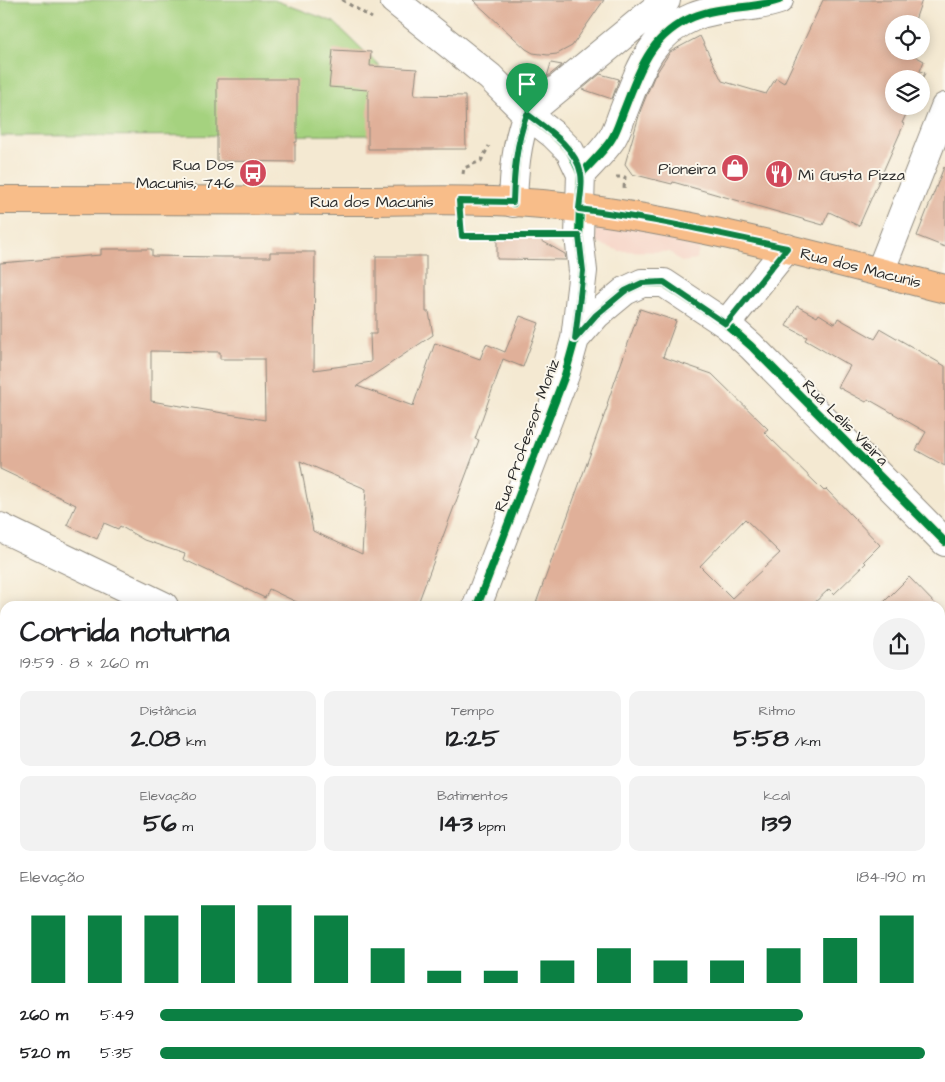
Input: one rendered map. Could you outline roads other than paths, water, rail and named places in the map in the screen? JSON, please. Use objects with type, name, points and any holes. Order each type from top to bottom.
[{"type":"main road","name":"Rua dos Macunis","points":[[0,200],[513,202],[621,214],[674,224],[787,248],[945,289]]},
{"type":"street","points":[[394,0],[490,77],[527,114],[554,134],[570,151],[581,174],[612,139],[646,58],[669,29],[694,16],[709,12],[765,5],[779,0]]},
{"type":"street","points":[[513,202],[514,166],[521,131],[527,114],[666,0]]},
{"type":"street","points":[[880,272],[945,107]]},
{"type":"street","name":"Rua Professor Moniz","points":[[479,601],[564,375],[575,339],[583,271],[579,236],[581,174]]},
{"type":"street","points":[[726,324],[787,248]]},
{"type":"street","name":"Rua Lelis Vieira","points":[[575,339],[596,315],[625,291],[642,283],[664,282],[726,324],[751,346],[945,542]]},
{"type":"street","points":[[0,527],[154,601]]},
{"type":"place","name":"Pioneira","points":[[735,168]]},
{"type":"place","name":"Rua Dos Macunis, 746","points":[[253,173]]},
{"type":"place","name":"Mi Gusta Pizza","points":[[779,174]]}]
